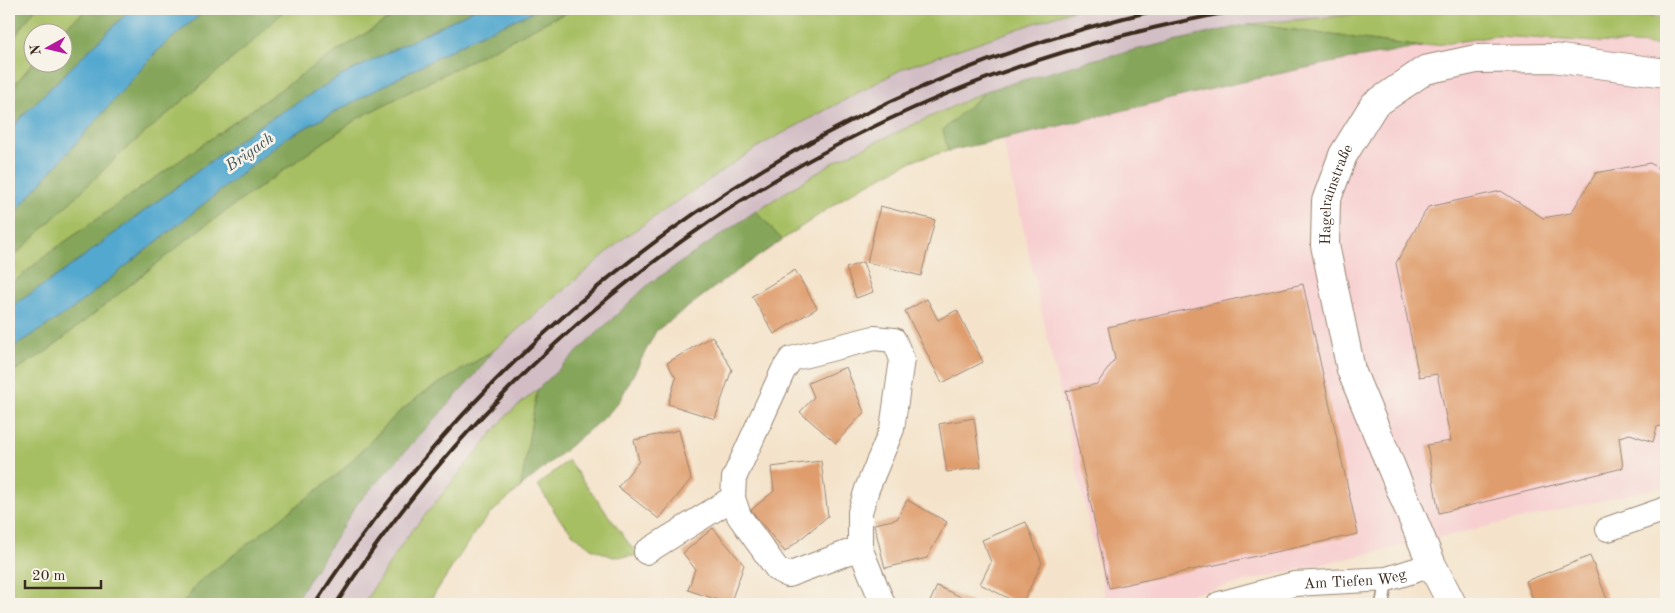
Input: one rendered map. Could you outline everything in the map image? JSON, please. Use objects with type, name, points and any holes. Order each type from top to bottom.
[{"type":"main road","name":"Hagelrainstraße","points":[[1452,604],[1432,565],[1351,370],[1325,245],[1326,201],[1343,154],[1374,105],[1425,70],[1476,59],[1553,58],[1666,73]]},
{"type":"street","points":[[860,548],[788,575],[777,569],[738,516],[734,498],[734,478],[783,370],[791,359],[874,338],[894,340],[902,359],[892,429],[867,489],[860,512],[860,548],[883,604]]},
{"type":"street","points":[[646,552],[734,498]]},
{"type":"street","points":[[1608,529],[1666,509]]},
{"type":"street","name":"Am Tiefen Weg","points":[[1219,604],[1294,584],[1387,579],[1432,565]]},
{"type":"lane","points":[[1382,604],[1387,579]]},
{"type":"shaded area","points":[[1076,9],[1418,9],[1249,24],[1096,59],[986,91],[837,160],[756,211],[649,284],[537,390],[507,415],[407,537],[363,604],[293,604],[357,504],[474,376],[493,351],[625,237],[759,146],[904,68]]},
{"type":"shaded area","points":[[1520,9],[1666,9],[1666,19],[1618,12]]},
{"type":"shaded area","points":[[1496,36],[1666,46],[1666,486],[1146,604],[1107,604],[1003,139],[1258,77],[1359,56]]},
{"type":"green space","points":[[9,9],[35,9],[26,22],[22,22],[22,27],[9,45]]},
{"type":"green space","points":[[35,9],[88,9],[72,22],[26,22]]},
{"type":"green space","points":[[88,9],[131,9],[72,67],[72,22]]},
{"type":"green space","points":[[207,9],[286,9],[260,35],[119,155],[9,261],[9,219],[159,49]]},
{"type":"green space","points":[[286,9],[404,9],[311,68],[49,253],[9,286],[9,261],[119,155],[260,35]]},
{"type":"green space","points":[[404,9],[475,9],[339,77],[254,129],[60,274],[9,308],[9,286],[49,253],[311,68]]},
{"type":"green space","points":[[539,9],[576,9],[554,18],[358,118],[200,229],[47,351],[9,374],[9,350],[71,310],[286,138],[477,36]]},
{"type":"green space","points":[[576,9],[1076,9],[904,68],[759,146],[625,237],[493,351],[422,394],[397,414],[341,472],[200,581],[182,604],[9,604],[9,374],[47,351],[200,229],[358,118],[554,18]]},
{"type":"green space","points":[[1418,9],[1520,9],[1618,12],[1666,19],[1666,46],[1496,36],[1422,47],[1249,24]]},
{"type":"green space","points":[[1249,24],[1422,47],[1302,69],[948,151],[943,130],[986,91],[1096,59]]},
{"type":"green space","points":[[22,27],[22,72],[25,72],[9,91],[9,45]]},
{"type":"green space","points":[[25,72],[67,72],[24,114],[9,132],[9,91]]},
{"type":"green space","points":[[986,91],[943,130],[948,151],[914,160],[854,191],[782,240],[756,211],[837,160]]},
{"type":"green space","points":[[756,211],[782,240],[724,280],[656,331],[620,400],[608,414],[521,487],[537,390],[649,284]]},
{"type":"green space","points":[[493,351],[474,376],[357,504],[293,604],[182,604],[200,581],[341,472],[397,414],[422,394]]},
{"type":"green space","points":[[537,390],[521,487],[489,515],[475,532],[428,604],[363,604],[407,537],[507,415]]},
{"type":"green space","points":[[568,460],[638,556],[613,557],[591,548],[572,533],[558,517],[538,485]]},
{"type":"water","points":[[131,9],[207,9],[159,49],[9,219],[9,132],[24,114],[67,72],[72,72],[72,67]]},
{"type":"water","name":"Brigach","points":[[475,9],[539,9],[477,36],[286,138],[71,310],[9,350],[9,308],[60,274],[254,129],[339,77]]},
{"type":"building","points":[[1650,163],[1666,173],[1666,425],[1657,427],[1653,442],[1630,434],[1619,437],[1623,468],[1439,513],[1427,445],[1451,441],[1437,374],[1419,377],[1396,263],[1428,207],[1501,191],[1543,218],[1571,213],[1596,173]]},
{"type":"building","points":[[880,206],[935,220],[921,276],[867,262]]},
{"type":"building","points":[[863,262],[873,292],[856,298],[846,268]]},
{"type":"building","points":[[795,270],[817,308],[774,334],[752,296]]},
{"type":"building","points":[[1303,284],[1358,534],[1109,588],[1066,391],[1097,384],[1115,359],[1108,327]]},
{"type":"building","points":[[927,299],[938,320],[957,310],[983,362],[942,383],[905,311]]},
{"type":"building","points":[[712,336],[732,369],[715,419],[668,404],[676,378],[667,363]]},
{"type":"building","points":[[846,367],[864,412],[836,443],[800,412],[814,397],[808,383]]},
{"type":"building","points":[[974,418],[981,467],[947,472],[939,424]]},
{"type":"building","points":[[679,430],[691,479],[659,519],[618,487],[639,461],[634,440]]},
{"type":"building","points":[[821,461],[828,516],[785,552],[751,510],[774,491],[771,467]]},
{"type":"building","points":[[907,500],[947,522],[927,558],[885,568],[874,524],[897,519]]},
{"type":"building","points":[[1026,522],[1042,563],[1022,604],[1020,604],[980,584],[991,562],[982,540]]},
{"type":"building","points":[[713,528],[744,565],[730,604],[688,590],[695,569],[683,553]]},
{"type":"building","points":[[1590,556],[1609,604],[1535,604],[1526,581]]},
{"type":"building","points":[[937,586],[972,602],[971,604],[929,604]]},
{"type":"railway","points":[[315,604],[357,543],[402,485],[434,447],[508,368],[588,295],[673,229],[762,170],[856,118],[954,74],[1056,37],[1161,9]]},
{"type":"railway","points":[[336,604],[396,519],[462,439],[534,364],[612,295],[694,232],[782,176],[874,127],[969,85],[1036,61],[1105,40],[1174,23],[1245,9]]}]
